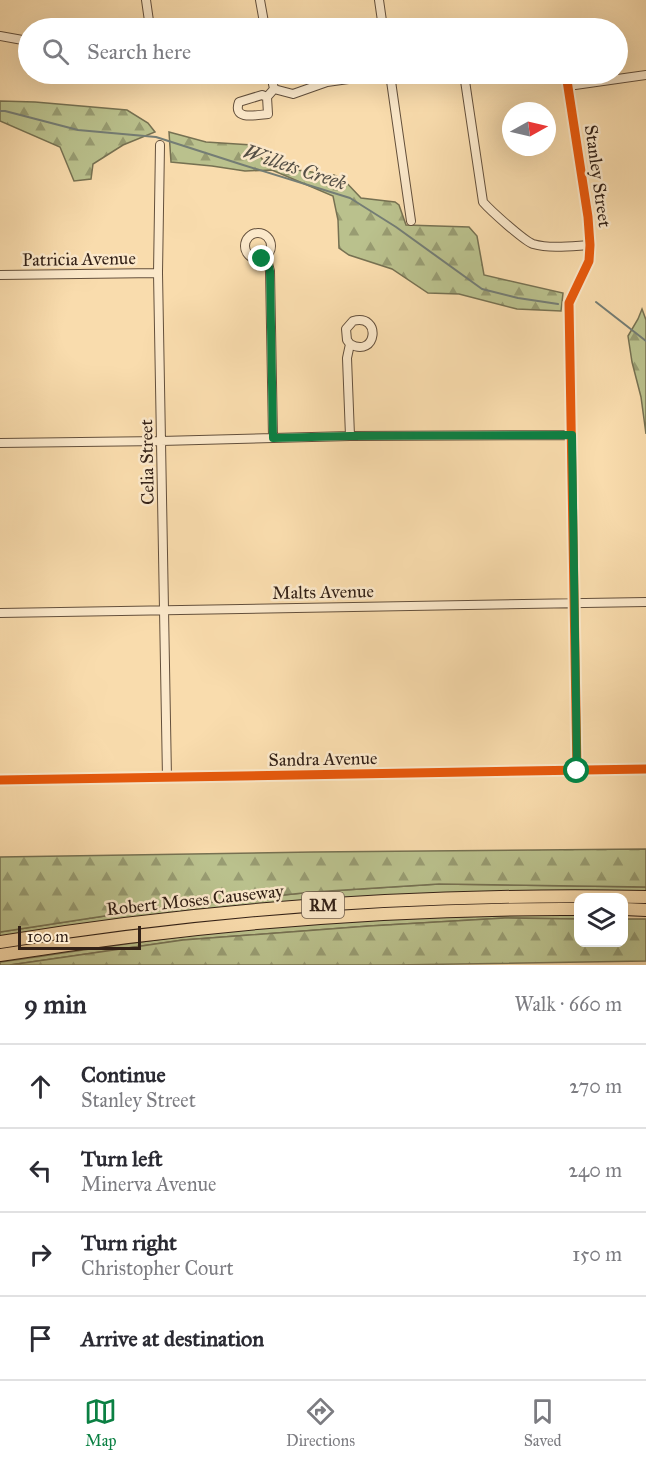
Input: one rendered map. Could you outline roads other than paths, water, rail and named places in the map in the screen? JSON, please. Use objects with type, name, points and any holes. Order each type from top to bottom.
[{"type":"highway","name":"Robert Moses Causeway","points":[[0,942],[137,923],[318,905],[495,897],[646,897]]},
{"type":"highway","name":"Robert Moses Causeway","points":[[0,955],[124,937],[273,921],[451,911],[574,909]]},
{"type":"highway","points":[[628,909],[646,910]]},
{"type":"street","points":[[146,0],[149,18]]},
{"type":"street","points":[[260,0],[263,18]]},
{"type":"street","points":[[380,0],[382,18]]},
{"type":"street","points":[[0,36],[18,39]]},
{"type":"street","points":[[628,78],[646,75]]},
{"type":"street","points":[[267,96],[274,88],[273,84]]},
{"type":"street","points":[[274,88],[293,94],[321,84]]},
{"type":"street","points":[[391,84],[411,221]]},
{"type":"street","points":[[465,84],[483,202],[531,244],[590,245]]},
{"type":"street","points":[[568,86],[582,84]]},
{"type":"street","name":"Stanley Street","points":[[568,86],[590,245],[589,261],[569,303],[577,771]]},
{"type":"street","name":"Celia Street","points":[[160,145],[158,273],[167,778]]},
{"type":"street","points":[[266,256],[270,271],[273,438]]},
{"type":"street","name":"Patricia Avenue","points":[[0,275],[158,273]]},
{"type":"street","points":[[350,344],[347,358],[350,436]]},
{"type":"street","points":[[0,443],[350,436],[572,435]]},
{"type":"street","name":"Malts Avenue","points":[[0,613],[646,602]]},
{"type":"street","name":"Sandra Avenue","points":[[0,780],[646,769]]},
{"type":"waterway","name":"Willets Creek","points":[[0,111],[78,130],[156,137],[350,198],[396,227],[482,289],[518,298],[558,304]]},
{"type":"waterway","name":"Willets Creek","points":[[596,302],[646,341]]}]
